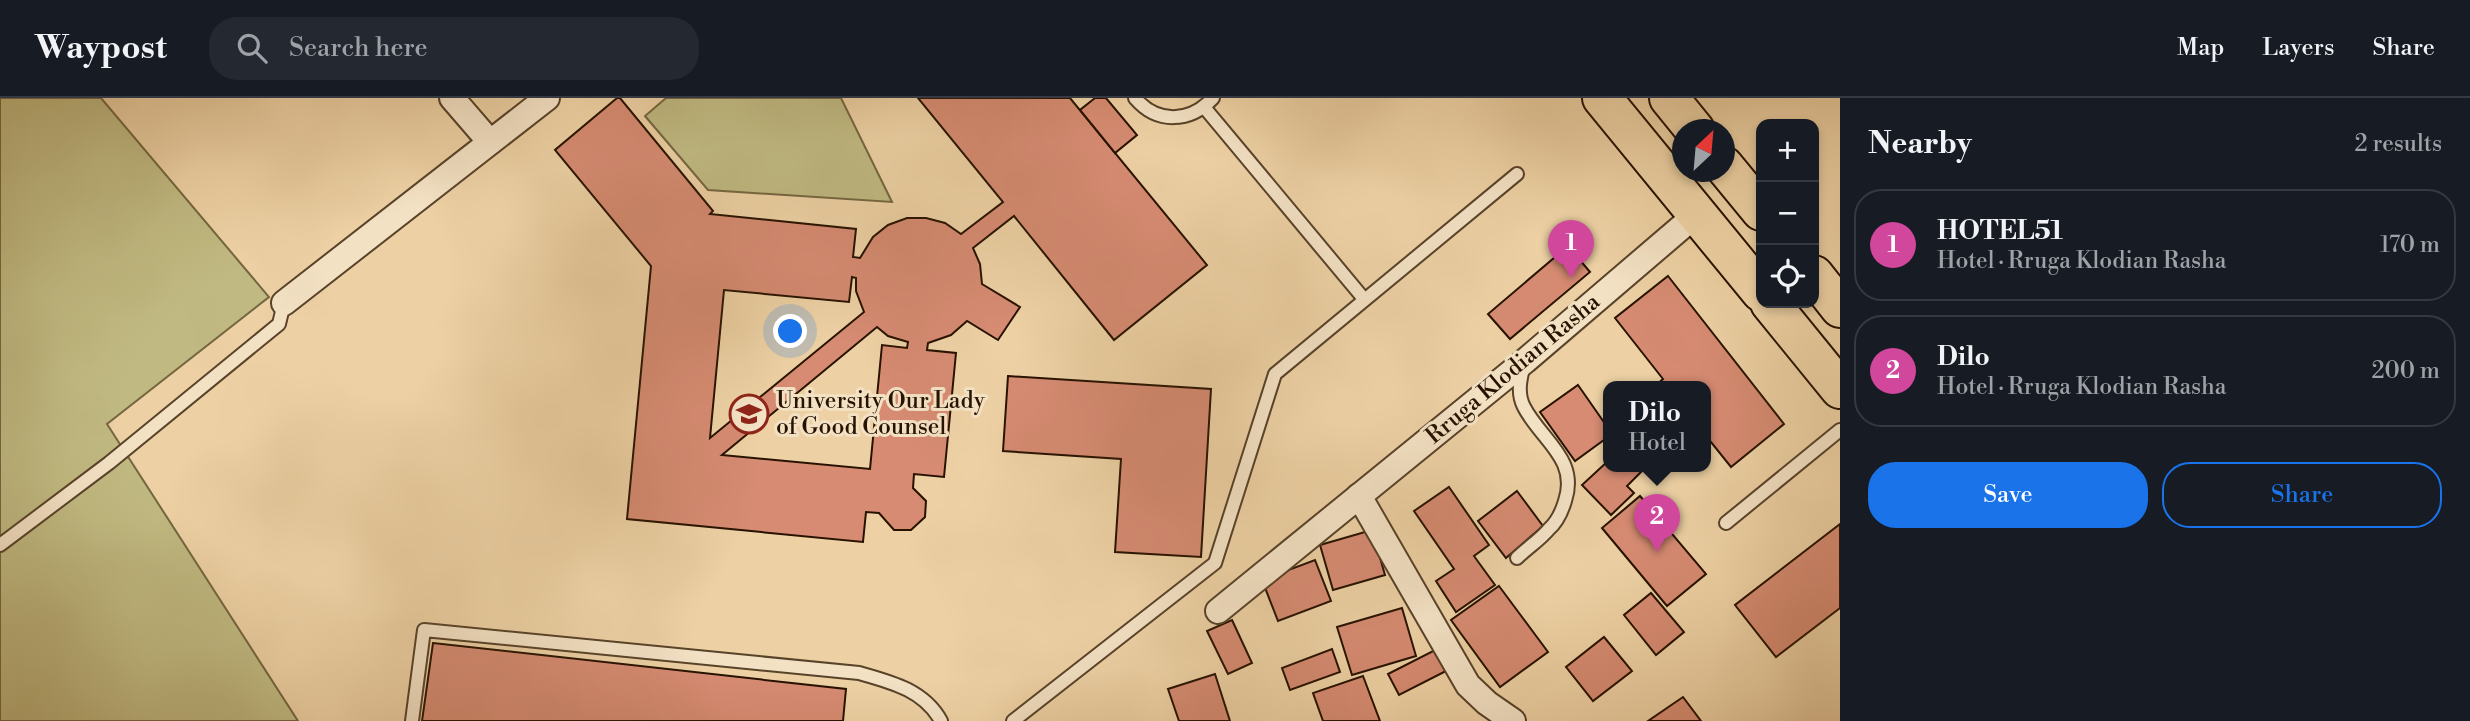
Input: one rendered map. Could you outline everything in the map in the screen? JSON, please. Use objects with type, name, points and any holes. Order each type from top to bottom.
[{"type":"main road","points":[[1602,98],[1756,286]]},
{"type":"main road","points":[[1669,98],[1686,119]]},
{"type":"main road","points":[[1735,179],[1756,205]]},
{"type":"main road","points":[[1819,281],[1840,307]]},
{"type":"main road","points":[[1774,308],[1840,389]]},
{"type":"street","points":[[452,98],[490,142]]},
{"type":"street","points":[[284,303],[547,98]]},
{"type":"street","name":"Rruga Klodian Rasha","points":[[1218,611],[1525,361],[1698,213]]},
{"type":"street","points":[[1359,496],[1468,685],[1513,721]]},
{"type":"lane","points":[[1135,98],[1147,110],[1160,116],[1176,118],[1191,115],[1208,103],[1364,299]]},
{"type":"lane","points":[[1013,721],[1214,562],[1275,374],[1517,174]]},
{"type":"lane","points":[[0,545],[110,463],[279,324],[284,303]]},
{"type":"lane","points":[[1517,558],[1551,528],[1562,511],[1568,494],[1569,475],[1561,457],[1524,406],[1519,384],[1525,361]]},
{"type":"lane","points":[[1726,523],[1840,430]]},
{"type":"lane","points":[[412,721],[424,630],[859,673],[892,682],[916,694],[933,707],[941,721]]},
{"type":"shaded area","points":[[0,98],[101,98],[269,297],[107,424],[298,721],[0,721]]},
{"type":"shaded area","points":[[666,98],[841,98],[892,202],[708,190],[645,116]]},
{"type":"building","points":[[620,98],[713,211],[710,214],[856,229],[853,257],[860,258],[873,237],[888,225],[907,218],[926,218],[945,223],[961,234],[1003,202],[918,98],[1070,98],[1207,265],[1114,340],[1014,216],[973,248],[980,264],[982,284],[1020,307],[998,340],[967,321],[951,335],[928,343],[927,350],[956,353],[944,477],[914,474],[913,488],[926,501],[925,517],[911,530],[894,530],[879,513],[866,512],[863,542],[627,519],[651,266],[555,150]],"holes":[[[852,277],[856,278],[856,291],[864,312],[710,438],[724,290],[849,302]],[[877,327],[888,336],[908,342],[907,348],[882,345],[870,469],[722,455]]]},
{"type":"building","points":[[1095,98],[1106,98],[1137,135],[1115,153],[1080,110]]},
{"type":"building","points":[[1568,246],[1590,272],[1510,339],[1488,314]]},
{"type":"building","points":[[1668,276],[1784,424],[1731,467],[1711,442],[1711,381],[1661,381],[1663,379],[1615,318]]},
{"type":"building","points":[[1008,376],[1211,389],[1201,557],[1115,552],[1121,459],[1003,451]]},
{"type":"building","points":[[1578,385],[1603,421],[1603,441],[1575,461],[1540,412]]},
{"type":"building","points":[[1603,466],[1603,472],[1641,472],[1627,486],[1634,493],[1611,515],[1582,485]]},
{"type":"building","points":[[1449,487],[1489,545],[1474,556],[1495,585],[1456,612],[1436,581],[1454,569],[1414,511]]},
{"type":"building","points":[[1517,491],[1543,526],[1506,558],[1478,521]]},
{"type":"building","points":[[1640,496],[1706,574],[1667,606],[1602,528]]},
{"type":"building","points":[[1840,524],[1840,608],[1776,657],[1735,605]]},
{"type":"building","points":[[1372,530],[1385,575],[1333,590],[1320,545]]},
{"type":"building","points":[[1315,560],[1331,601],[1278,621],[1262,580]]},
{"type":"building","points":[[1499,586],[1548,652],[1500,687],[1451,620]]},
{"type":"building","points":[[1651,593],[1684,632],[1656,655],[1624,615]]},
{"type":"building","points":[[1402,608],[1416,656],[1352,675],[1337,627]]},
{"type":"building","points":[[1232,620],[1252,663],[1228,674],[1207,631]]},
{"type":"building","points":[[1604,637],[1632,671],[1593,701],[1566,667]]},
{"type":"building","points":[[433,643],[846,689],[843,721],[422,721]]},
{"type":"building","points":[[1332,649],[1340,672],[1290,690],[1282,668]]},
{"type":"building","points":[[1435,650],[1446,671],[1399,695],[1388,674]]},
{"type":"building","points":[[1215,674],[1230,721],[1179,721],[1168,689]]},
{"type":"building","points":[[1363,676],[1380,721],[1323,721],[1313,693]]},
{"type":"building","points":[[1683,697],[1701,721],[1648,721]]},
{"type":"place","name":"HOTEL51","points":[[1571,278]]},
{"type":"place","name":"University Our Lady of Good Counsel","points":[[749,414]]},
{"type":"place","name":"Dilo","points":[[1657,552]]}]
